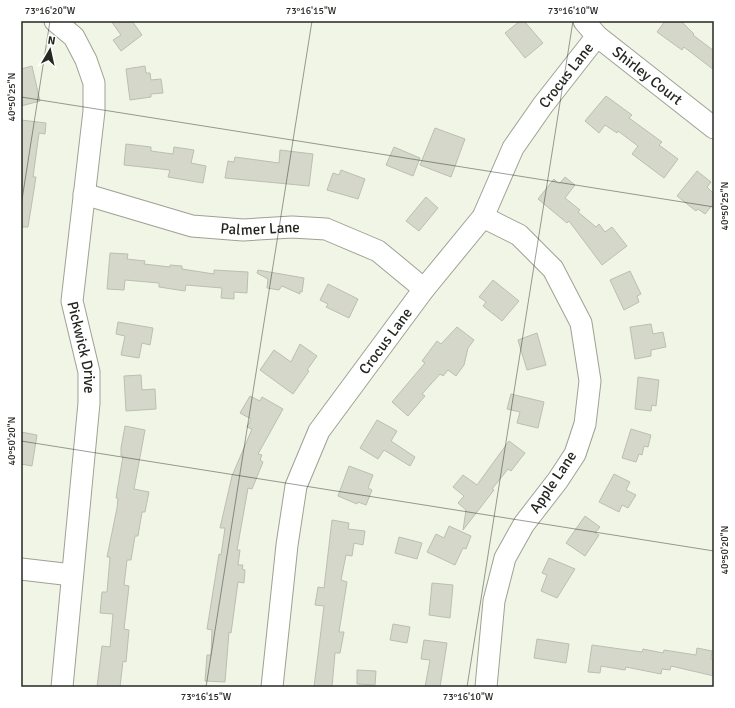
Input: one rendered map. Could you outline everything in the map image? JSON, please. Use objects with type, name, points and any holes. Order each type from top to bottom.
[{"type":"street","name":"Pickwick Drive","points":[[56,21],[74,37],[86,60],[94,83],[94,111],[72,301],[89,372],[90,403],[62,687]]},
{"type":"street","name":"Shirley Court","points":[[590,28],[714,128]]},
{"type":"street","name":"Crocus Lane","points":[[272,687],[287,545],[296,486],[319,431],[424,289],[483,217],[513,148],[543,105],[590,28]]},
{"type":"street","name":"Palmer Lane","points":[[84,194],[192,226],[243,230],[292,227],[326,229],[378,250],[424,289]]},
{"type":"street","name":"Apple Lane","points":[[483,217],[519,235],[553,269],[582,323],[590,382],[585,424],[575,454],[558,480],[524,524],[505,558],[494,601],[486,687]]},
{"type":"street","points":[[21,569],[72,574]]},
{"type":"building","points":[[111,21],[132,21],[142,35],[121,51],[113,40],[121,35]]},
{"type":"building","points":[[520,21],[524,21],[543,43],[525,58],[505,33]]},
{"type":"building","points":[[665,21],[681,21],[694,34],[693,35],[714,51],[714,70],[684,47],[682,50],[657,32]]},
{"type":"building","points":[[32,66],[40,101],[21,106],[21,69]]},
{"type":"building","points":[[145,66],[146,73],[150,73],[151,80],[161,79],[163,93],[151,94],[151,97],[130,100],[126,69]]},
{"type":"building","points":[[606,96],[632,115],[629,118],[662,142],[659,145],[678,159],[664,178],[632,154],[638,146],[618,131],[617,133],[605,125],[599,133],[585,121]]},
{"type":"building","points":[[21,120],[46,123],[45,134],[39,133],[33,177],[36,177],[28,227],[21,227]]},
{"type":"building","points":[[435,128],[465,139],[451,177],[420,165]]},
{"type":"building","points":[[126,144],[151,147],[151,151],[173,154],[174,147],[194,150],[191,163],[206,166],[203,183],[168,177],[170,170],[124,165]]},
{"type":"building","points":[[394,147],[420,158],[413,176],[386,165]]},
{"type":"building","points":[[280,150],[313,154],[309,186],[225,178],[228,161],[234,162],[235,157],[279,163]]},
{"type":"building","points":[[341,170],[365,179],[358,199],[327,190],[333,173],[339,175]]},
{"type":"building","points":[[697,171],[711,182],[707,187],[714,194],[714,203],[705,214],[698,209],[696,211],[677,196]]},
{"type":"building","points":[[565,177],[575,185],[565,198],[580,210],[578,212],[596,227],[599,224],[605,232],[612,227],[627,246],[602,265],[569,221],[567,223],[538,199],[554,179],[559,184]]},
{"type":"building","points":[[426,197],[438,208],[419,231],[406,221]]},
{"type":"building","points":[[110,253],[128,254],[127,259],[145,261],[144,264],[170,267],[170,265],[182,266],[182,269],[214,274],[214,270],[248,272],[247,293],[234,292],[234,299],[221,298],[222,288],[186,285],[185,291],[159,287],[159,283],[125,280],[124,290],[107,289]]},
{"type":"building","points":[[258,270],[304,278],[302,292],[300,291],[300,294],[282,286],[279,290],[267,288],[268,279],[257,273]]},
{"type":"building","points":[[630,271],[641,294],[637,296],[639,302],[624,310],[610,280]]},
{"type":"building","points":[[493,280],[519,301],[502,321],[483,306],[486,302],[479,297]]},
{"type":"building","points":[[328,284],[358,299],[349,318],[326,307],[328,304],[320,300]]},
{"type":"building","points":[[118,322],[153,328],[150,345],[142,343],[139,358],[121,355],[125,336],[116,334]]},
{"type":"building","points":[[651,324],[653,334],[663,332],[666,347],[651,350],[651,356],[635,359],[630,327]]},
{"type":"building","points":[[457,327],[474,340],[468,348],[464,365],[456,376],[448,370],[443,376],[440,374],[422,394],[425,396],[408,416],[392,402],[425,363],[422,361],[437,341],[441,344]]},
{"type":"building","points":[[537,333],[546,365],[527,370],[518,340]]},
{"type":"building","points":[[300,344],[317,356],[307,370],[309,371],[293,394],[260,370],[274,350],[291,362]]},
{"type":"building","points":[[141,375],[142,390],[155,389],[156,409],[126,411],[124,376]]},
{"type":"building","points":[[638,377],[659,380],[656,406],[652,405],[651,411],[635,409]]},
{"type":"building","points":[[511,394],[544,402],[538,428],[517,423],[520,412],[507,409]]},
{"type":"building","points":[[250,396],[260,401],[262,397],[283,409],[258,454],[262,455],[260,460],[263,462],[252,489],[248,488],[237,550],[240,550],[238,565],[243,565],[242,569],[245,570],[244,583],[238,582],[231,633],[229,632],[225,682],[205,681],[207,655],[211,655],[212,630],[207,629],[219,554],[221,555],[225,528],[220,528],[232,476],[252,429],[247,427],[251,419],[240,413]]},
{"type":"building","points":[[377,420],[397,431],[391,441],[415,457],[410,466],[384,450],[378,459],[360,448]]},
{"type":"building","points":[[125,426],[145,430],[134,489],[149,492],[145,512],[142,512],[138,536],[135,536],[131,560],[127,560],[124,585],[129,586],[124,629],[129,630],[126,662],[123,661],[120,687],[97,687],[102,646],[110,647],[113,614],[100,613],[102,592],[107,592],[110,557],[107,557],[117,508],[118,498],[116,498],[123,456],[121,456],[121,448]]},
{"type":"building","points":[[631,429],[651,435],[648,447],[644,446],[642,455],[639,454],[636,462],[622,458]]},
{"type":"building","points":[[21,432],[37,435],[32,466],[21,464]]},
{"type":"building","points":[[509,441],[525,453],[511,471],[508,469],[492,489],[494,490],[463,530],[466,510],[458,503],[464,496],[453,487],[463,475],[477,485]]},
{"type":"building","points":[[349,466],[373,475],[368,488],[372,490],[366,505],[358,502],[357,504],[338,496]]},
{"type":"building","points":[[614,474],[630,482],[626,490],[636,495],[628,508],[622,505],[619,512],[599,502]]},
{"type":"building","points":[[585,516],[600,527],[595,533],[599,535],[585,556],[566,543]]},
{"type":"building","points":[[332,520],[349,523],[348,529],[365,531],[363,545],[354,543],[352,556],[346,555],[341,580],[347,582],[339,632],[344,632],[340,653],[335,653],[332,687],[314,687],[324,606],[315,605],[318,587],[324,588]]},
{"type":"building","points":[[449,526],[471,536],[466,549],[463,548],[455,565],[427,552],[436,534],[444,538]]},
{"type":"building","points":[[399,537],[422,543],[417,559],[395,553]]},
{"type":"building","points":[[549,558],[575,569],[557,598],[541,591],[547,575],[542,573]]},
{"type":"building","points":[[432,583],[453,585],[450,618],[429,615]]},
{"type":"building","points":[[393,624],[410,627],[407,643],[390,640]]},
{"type":"building","points":[[537,639],[569,644],[566,663],[534,658]]},
{"type":"building","points":[[424,640],[447,643],[440,687],[425,687],[430,660],[421,659]]},
{"type":"building","points":[[592,645],[642,652],[643,649],[663,653],[664,650],[696,655],[697,648],[712,651],[711,659],[714,660],[714,676],[671,666],[670,670],[662,669],[661,674],[626,667],[625,670],[601,666],[600,673],[588,672]]},
{"type":"building","points":[[357,670],[376,671],[375,685],[357,684]]}]
